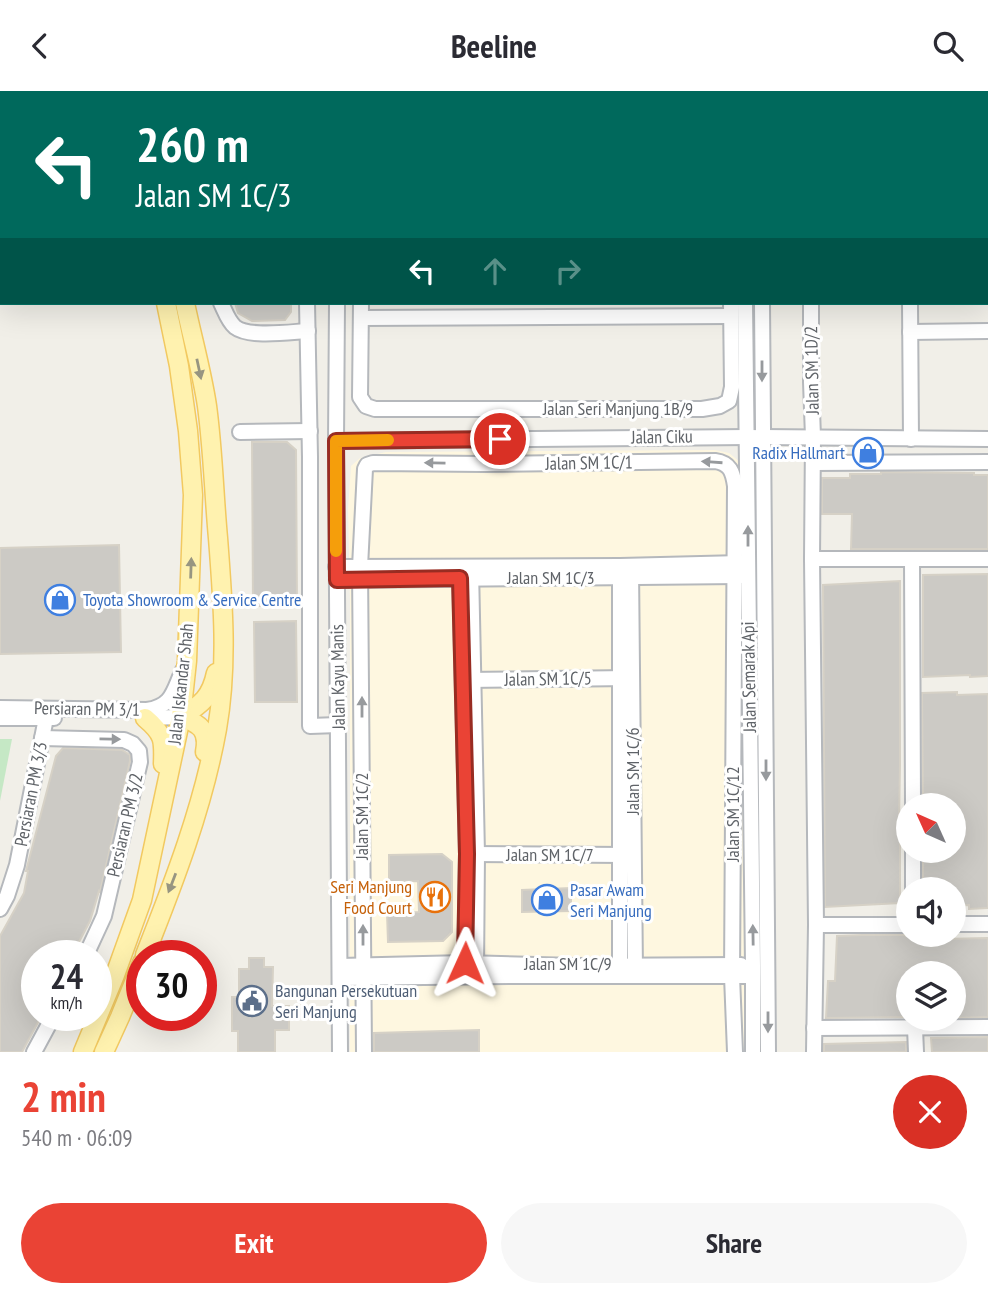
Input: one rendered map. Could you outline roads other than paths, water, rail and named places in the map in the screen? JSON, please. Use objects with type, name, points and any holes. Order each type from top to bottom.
[{"type":"main road","name":"Jalan Iskandar Shah","points":[[83,1052],[115,975],[142,899],[181,717],[187,661],[193,495],[188,431],[166,305]]},
{"type":"main road","name":"Jalan Iskandar Shah","points":[[151,940],[182,857],[206,776],[217,727],[224,645],[224,607],[207,406],[185,305]]},
{"type":"main road","points":[[181,717],[198,706],[211,691],[217,666],[224,607]]},
{"type":"main road","points":[[145,717],[163,736],[160,817]]},
{"type":"main road","points":[[181,717],[195,722],[205,733],[207,742],[182,857]]},
{"type":"main road","points":[[104,1052],[126,1002]]},
{"type":"street","points":[[222,305],[231,323],[238,330],[248,333],[308,331]]},
{"type":"street","points":[[307,305],[310,726],[338,725]]},
{"type":"street","name":"Jalan Kayu Manis","points":[[337,305],[340,1052]]},
{"type":"street","name":"Jalan Semarak Api","points":[[745,305],[765,569],[768,1052]]},
{"type":"street","name":"Jalan Semarak Api","points":[[753,1052],[741,570],[755,437],[761,305]]},
{"type":"street","name":"Jalan SM 1D/2","points":[[811,305],[816,925],[814,1052]]},
{"type":"street","points":[[910,305],[911,439]]},
{"type":"street","points":[[361,310],[731,309]]},
{"type":"street","name":"Jalan Seri Manjung 1B/9","points":[[361,310],[360,397],[366,406],[375,409],[688,409],[720,406],[729,401],[732,387],[731,309]]},
{"type":"street","points":[[910,332],[988,331]]},
{"type":"street","points":[[240,432],[310,431]]},
{"type":"street","name":"Jalan Ciku","points":[[336,441],[755,437],[988,439]]},
{"type":"street","name":"Jalan SM 1C/1","points":[[361,573],[365,470],[373,463],[723,462],[733,473],[735,485],[741,570]]},
{"type":"street","points":[[813,463],[988,462]]},
{"type":"street","points":[[812,559],[988,559]]},
{"type":"street","points":[[912,559],[913,793]]},
{"type":"street","name":"Jalan SM 1C/3","points":[[337,573],[765,569]]},
{"type":"street","name":"Jalan SM 1C/12","points":[[734,1052],[733,970],[741,570]]},
{"type":"street","name":"Jalan SM 1C/6","points":[[625,572],[628,970]]},
{"type":"street","name":"Jalan SM 1C/2","points":[[361,573],[364,1052]]},
{"type":"street","points":[[465,573],[472,854],[470,970]]},
{"type":"street","name":"Persiaran PM 3/1","points":[[0,708],[159,708],[171,698],[187,661]]},
{"type":"street","name":"Jalan SM 1C/5","points":[[469,680],[627,678]]},
{"type":"street","name":"Persiaran PM 3/1","points":[[0,718],[181,717]]},
{"type":"street","name":"Persiaran PM 3/3","points":[[0,909],[17,865],[46,718]]},
{"type":"street","name":"Persiaran PM 3/2","points":[[42,738],[124,740],[139,751],[140,762],[104,916],[93,940]]},
{"type":"street","name":"Jalan SM 1C/7","points":[[472,854],[626,855]]},
{"type":"street","points":[[966,924],[988,924]]},
{"type":"street","points":[[816,925],[896,925]]},
{"type":"street","name":"Jalan SM 1C/9","points":[[340,972],[575,966],[628,970],[753,970]]},
{"type":"street","points":[[966,1027],[988,1027]]},
{"type":"street","points":[[814,1028],[896,1028]]},
{"type":"street","points":[[34,1052],[45,1031]]},
{"type":"street","points":[[915,1031],[916,1052]]},
{"type":"place","name":"Radix Hallmart","points":[[868,453]]},
{"type":"place","name":"Toyota Showroom & Service Centre","points":[[60,600]]},
{"type":"place","name":"Seri Manjung Food Court","points":[[435,897]]},
{"type":"place","name":"Pasar Awam Seri Manjung","points":[[547,900]]},
{"type":"place","name":"Bangunan Persekutuan Seri Manjung","points":[[252,1001]]}]
